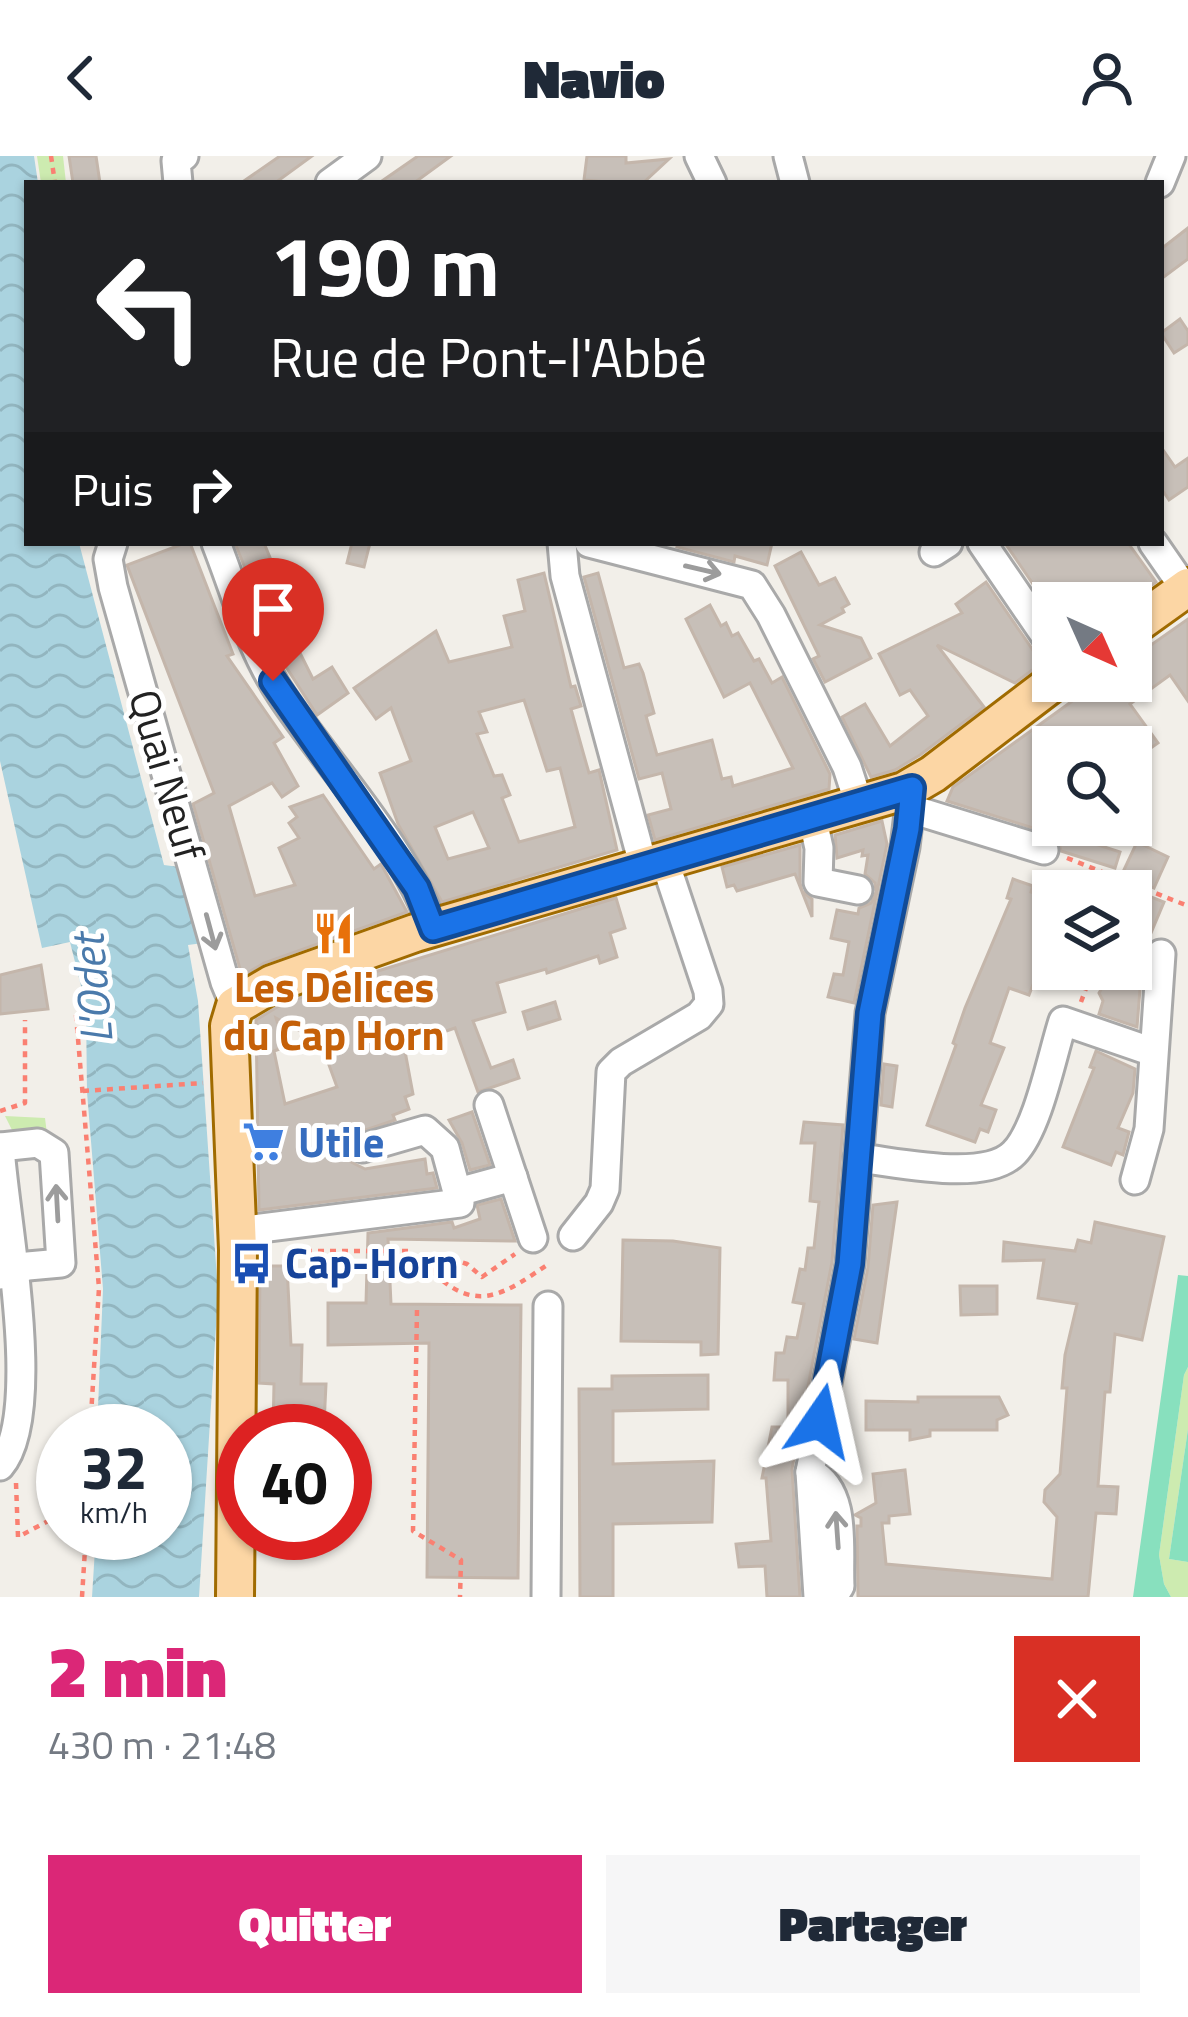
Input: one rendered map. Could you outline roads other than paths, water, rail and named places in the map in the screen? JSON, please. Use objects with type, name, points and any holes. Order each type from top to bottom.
[{"type":"main road","points":[[1152,613],[1186,588]]},
{"type":"main road","points":[[235,1597],[237,1240],[229,1025],[235,1006],[272,984],[433,929],[812,816],[859,804],[912,799],[1032,700]]},
{"type":"street","points":[[334,180],[368,156]]},
{"type":"street","name":"Quai Neuf","points":[[112,546],[108,559],[112,587],[235,1006]]},
{"type":"street","points":[[217,546],[273,681],[417,888],[433,929]]},
{"type":"street","points":[[562,546],[565,576],[654,862],[709,1004],[699,1016],[611,1072],[605,1189],[573,1237]]},
{"type":"street","points":[[601,546],[752,584],[838,748],[859,804]]},
{"type":"street","points":[[984,546],[1032,616]]},
{"type":"street","points":[[1156,546],[1186,588]]},
{"type":"street","points":[[818,1597],[810,1472],[850,1264],[876,974],[912,799],[1045,850]]},
{"type":"street","points":[[812,816],[819,848],[818,882],[858,890]]},
{"type":"street","points":[[1135,1180],[1149,1129],[1161,954]]},
{"type":"street","points":[[858,1158],[968,1169],[1009,1158],[1022,1142],[1063,1021],[1153,1052]]},
{"type":"street","points":[[489,1105],[533,1251]]},
{"type":"street","points":[[237,1240],[460,1203],[445,1148],[425,1130],[363,1148]]},
{"type":"street","points":[[5,1447],[21,1363],[6,1273],[0,1147],[38,1144],[54,1153],[61,1263],[6,1273]]},
{"type":"street","points":[[458,1192],[513,1177]]},
{"type":"street","points":[[546,1597],[548,1306]]},
{"type":"street","points":[[810,1472],[824,1479],[835,1494],[840,1586],[833,1597]]},
{"type":"water","name":"L'Odet","points":[[0,156],[34,156],[38,180],[24,180],[24,546],[80,546],[164,865],[179,867],[203,943],[188,945],[198,1001],[218,1294],[199,1597],[92,1597],[94,1560],[192,1560],[192,1404],[98,1404],[103,1289],[87,1092],[86,1006],[70,942],[42,948],[0,761]]},
{"type":"place","name":"Les Délices du Cap Horn","points":[[334,933]]},
{"type":"place","name":"Utile","points":[[264,1142]]},
{"type":"place","name":"Cap-Horn","points":[[251,1263]]}]
